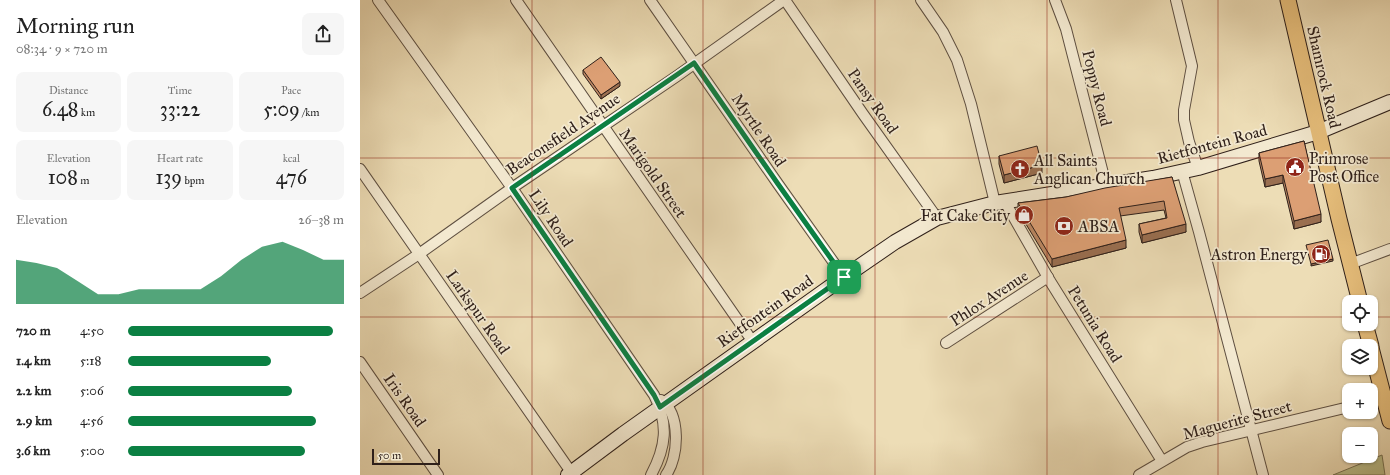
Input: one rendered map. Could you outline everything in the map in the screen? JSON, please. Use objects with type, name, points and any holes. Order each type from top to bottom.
[{"type":"main road","name":"Shamrock Road","points":[[1288,0],[1318,132],[1358,295]]},
{"type":"main road","points":[[1378,403],[1390,421]]},
{"type":"street","name":"Lily Road","points":[[378,0],[512,188],[660,402]]},
{"type":"street","name":"Marigold Street","points":[[516,0],[753,342]]},
{"type":"street","name":"Myrtle Road","points":[[650,0],[844,277]]},
{"type":"street","name":"Beaconsfield Avenue","points":[[360,293],[419,254],[784,0]]},
{"type":"street","name":"Pansy Road","points":[[784,0],[937,218]]},
{"type":"street","name":"Petunia Road","points":[[921,0],[943,32],[957,60],[1000,203],[1162,460]]},
{"type":"street","name":"Poppy Road","points":[[1055,0],[1066,29],[1106,185]]},
{"type":"street","points":[[1176,0],[1192,66],[1184,110],[1184,120],[1189,142],[1198,168]]},
{"type":"street","name":"Rietfontein Road","points":[[570,474],[660,402],[753,342],[895,242],[937,218],[1000,203],[1153,178],[1198,168],[1318,132],[1390,102]]},
{"type":"street","name":"Larkspur Road","points":[[360,169],[570,474]]},
{"type":"street","points":[[1182,172],[1263,475]]},
{"type":"street","points":[[1350,264],[1390,249]]},
{"type":"street","name":"Phlox Avenue","points":[[946,343],[1048,277]]},
{"type":"street","name":"Iris Road","points":[[360,362],[438,475]]},
{"type":"street","points":[[651,475],[658,463],[665,434],[660,402]]},
{"type":"street","points":[[660,402],[671,410],[673,418],[675,445],[673,460],[666,475]]},
{"type":"street","name":"Maguerite Street","points":[[1139,475],[1162,460],[1202,442],[1342,409]]},
{"type":"green space","points":[[1382,455],[1385,475],[1333,475],[1362,463],[1378,463],[1378,457]]},
{"type":"building","points":[[601,57],[620,82],[601,95],[583,70]]},
{"type":"building","points":[[1304,141],[1321,214],[1294,221],[1283,175],[1265,179],[1259,153]]},
{"type":"building","points":[[1037,146],[1042,165],[1004,175],[999,156]]},
{"type":"building","points":[[1172,177],[1186,224],[1142,235],[1139,224],[1167,218],[1164,201],[1119,208],[1126,240],[1052,259],[1018,203],[1066,197],[1105,188]]},
{"type":"building","points":[[1328,240],[1333,259],[1311,264],[1306,245]]},
{"type":"place","name":"Primrose Post Office","points":[[1295,167]]},
{"type":"place","name":"All Saints Anglican Church","points":[[1020,169]]},
{"type":"place","name":"Fat Cake City","points":[[1024,215]]},
{"type":"place","name":"ABSA","points":[[1064,226]]},
{"type":"place","name":"Astron Energy","points":[[1321,254]]},
{"type":"route","points":[[694,63],[844,277],[660,407],[654,395],[512,188],[694,63]]}]
